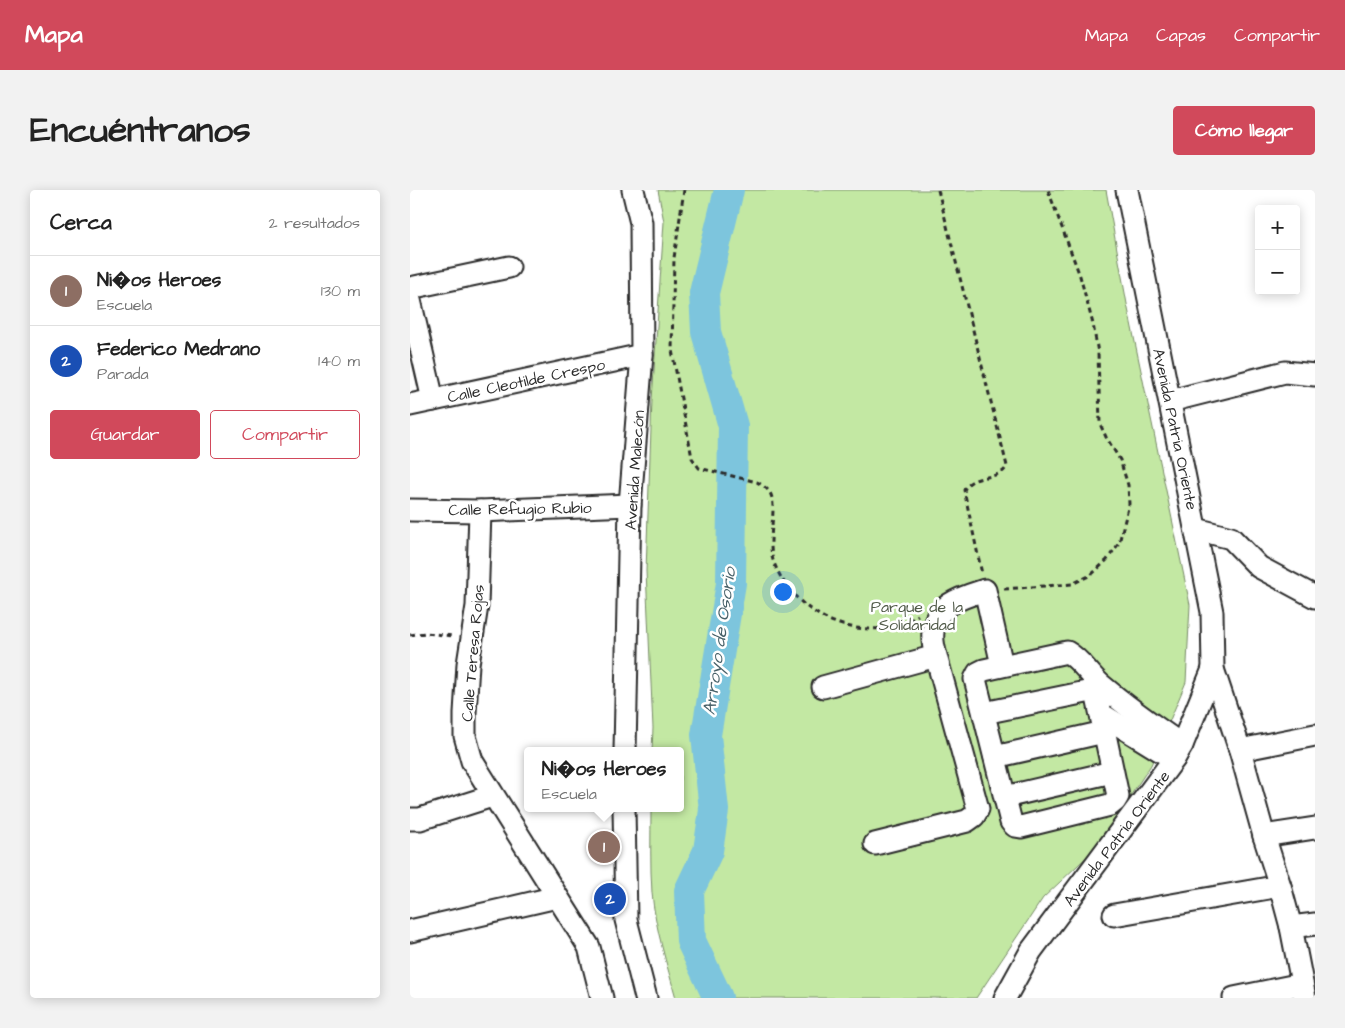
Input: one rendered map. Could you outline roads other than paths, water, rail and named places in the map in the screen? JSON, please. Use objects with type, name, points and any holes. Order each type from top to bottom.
[{"type":"street","name":"Avenida Malecón","points":[[625,747],[630,505],[642,355],[641,223],[633,190]]},
{"type":"street","name":"Avenida Patria Oriente","points":[[1127,190],[1212,612],[1213,669],[1240,750],[1280,886],[1291,927],[1303,991],[1234,998]]},
{"type":"street","points":[[410,288],[509,268]]},
{"type":"street","points":[[410,300],[433,400]]},
{"type":"street","name":"Calle Cleotilde Crespo","points":[[410,405],[642,355]]},
{"type":"street","points":[[1170,402],[1285,372],[1315,375]]},
{"type":"street","name":"Calle Refugio Rubio","points":[[410,510],[480,511],[630,505]]},
{"type":"street","name":"Calle Teresa Rojas","points":[[480,511],[477,606],[468,664],[465,736],[472,762],[589,947],[602,998]]},
{"type":"street","points":[[1196,529],[1231,538],[1259,567],[1315,597]]},
{"type":"street","points":[[874,844],[967,821],[974,816],[978,809],[936,656],[932,634],[937,616],[946,606],[958,599],[985,590],[1002,666]]},
{"type":"street","points":[[1094,684],[1118,796],[1110,804],[1021,827],[1015,826],[1011,822],[975,679],[978,672],[1067,652],[1074,656],[1094,684],[1133,722],[1178,752]]},
{"type":"street","points":[[823,686],[936,656]]},
{"type":"street","name":"Avenida Patria Oriente","points":[[1006,998],[1031,951],[1178,752],[1213,669]]},
{"type":"street","points":[[984,713],[1094,684]]},
{"type":"street","points":[[995,757],[1102,723],[1133,722]]},
{"type":"street","points":[[1240,750],[1315,735]]},
{"type":"street","points":[[1005,797],[1112,772]]},
{"type":"street","points":[[410,819],[420,819],[492,796]]},
{"type":"street","points":[[624,812],[626,920],[643,997]]},
{"type":"street","points":[[1264,836],[1315,828]]},
{"type":"street","points":[[1114,915],[1280,886]]},
{"type":"street","points":[[410,932],[557,897]]},
{"type":"street","points":[[1291,927],[1315,924]]},
{"type":"waterway","name":"Arroyo de Osorio","points":[[718,998],[691,941],[689,891],[708,851],[714,810],[706,735],[731,583],[733,426],[706,332],[704,293],[729,190]]},
{"type":"place","name":"Ni�os Heroes","points":[[604,847]]},
{"type":"place","name":"Federico Medrano","points":[[610,899]]},
{"type":"park label","name":"Parque de la Solidaridad","points":[[917,615]]}]
